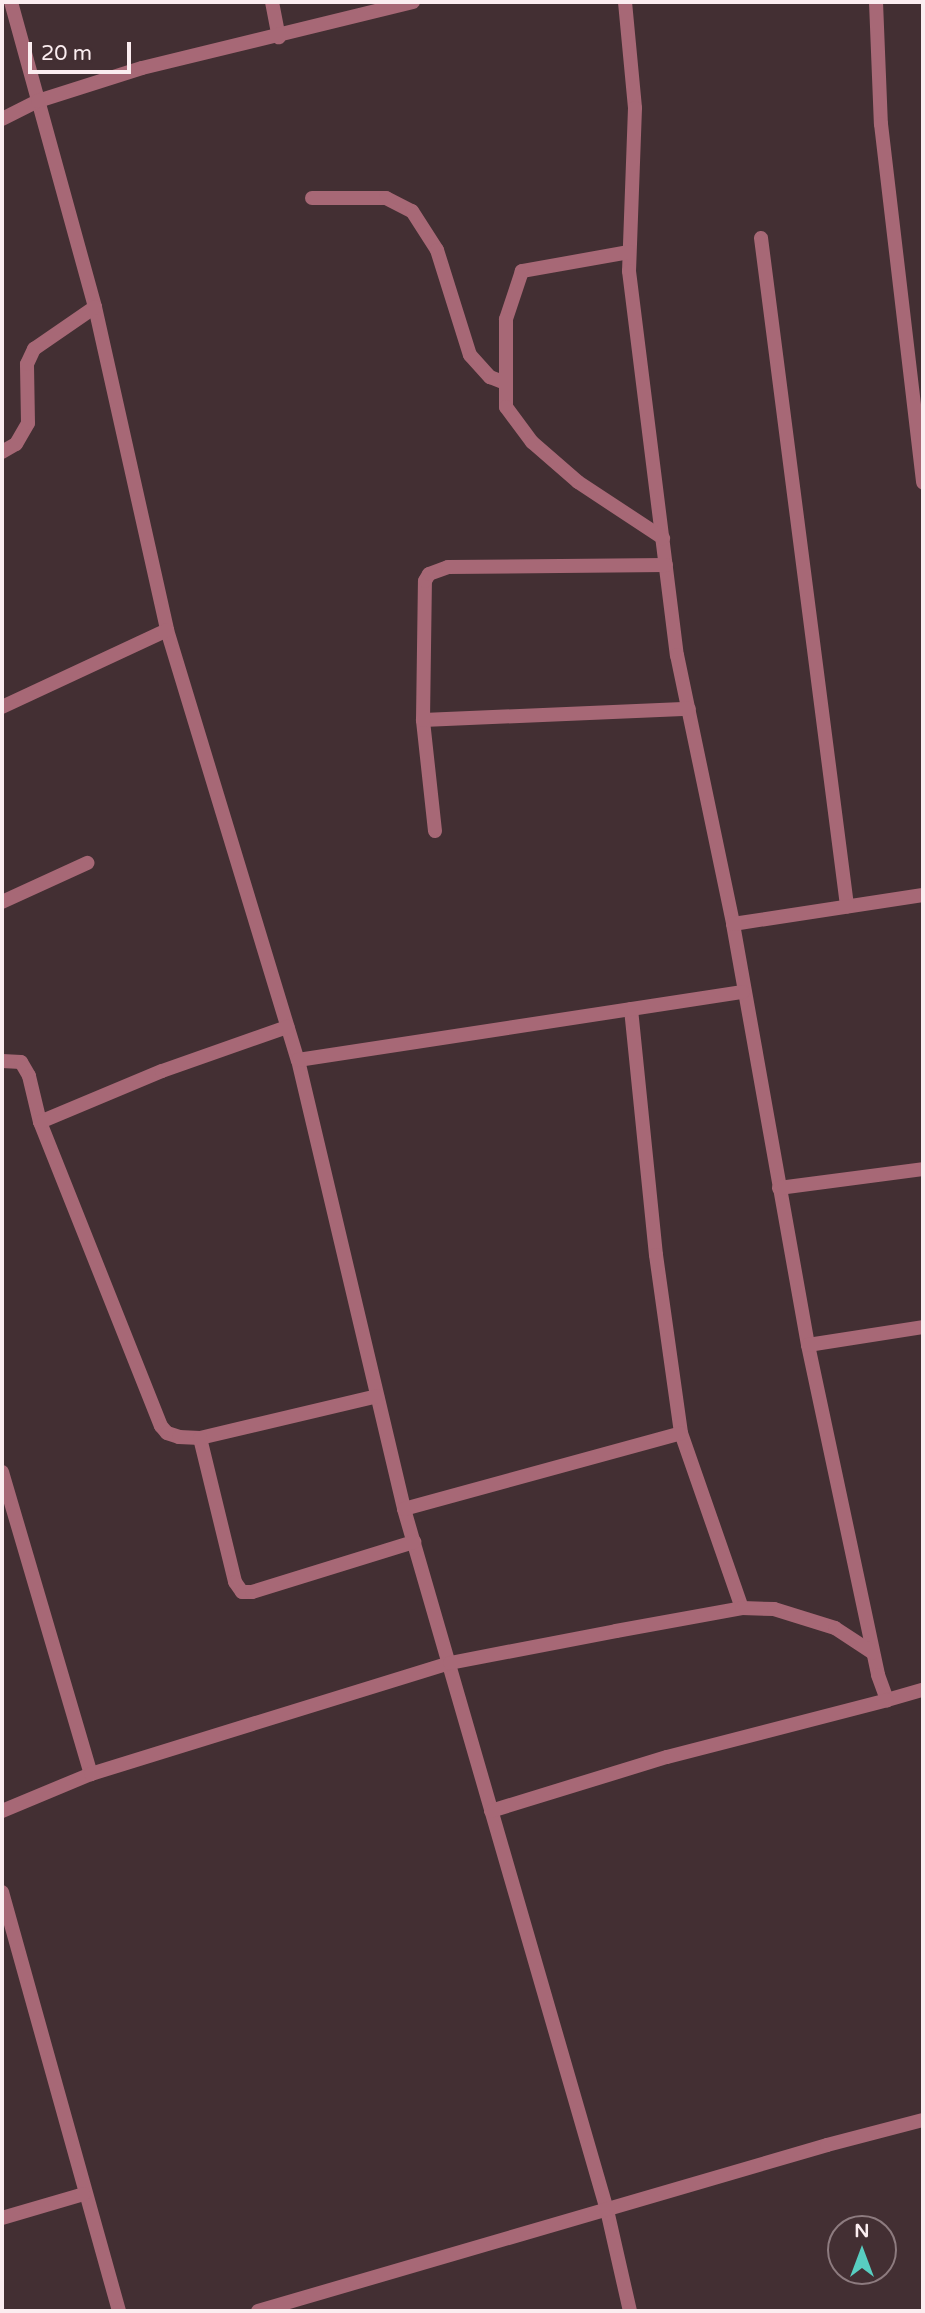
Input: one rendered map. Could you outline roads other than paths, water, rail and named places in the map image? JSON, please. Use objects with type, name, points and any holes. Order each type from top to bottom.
[{"type":"street","points":[[11,2],[95,307],[167,631],[298,1060],[404,1509],[607,2210],[630,2311]]},
{"type":"street","points":[[272,2],[279,37]]},
{"type":"street","points":[[2,119],[38,101],[142,68],[279,37],[413,2]]},
{"type":"street","points":[[625,2],[635,108],[629,271],[677,654],[733,924],[808,1345],[873,1653],[887,1700]]},
{"type":"street","points":[[876,2],[881,124],[923,483]]},
{"type":"street","points":[[312,198],[386,198],[412,211],[437,250],[470,355],[490,377],[506,383]]},
{"type":"street","points":[[761,238],[847,906]]},
{"type":"street","points":[[629,252],[522,271],[506,319],[506,407],[532,442],[578,482],[663,538]]},
{"type":"street","points":[[2,452],[16,444],[28,423],[27,364],[34,349],[95,307]]},
{"type":"street","points":[[435,831],[423,720],[425,581],[429,574],[448,567],[666,565]]},
{"type":"street","points":[[2,707],[167,631]]},
{"type":"street","points":[[423,720],[689,709]]},
{"type":"street","points":[[2,902],[87,863]]},
{"type":"street","points":[[733,924],[923,895]]},
{"type":"street","points":[[298,1060],[743,992]]},
{"type":"street","points":[[631,1009],[656,1255],[681,1433],[742,1608]]},
{"type":"street","points":[[40,1122],[162,1071],[287,1027]]},
{"type":"street","points":[[2,1061],[14,1059],[23,1066],[40,1122],[161,1426],[173,1436],[200,1438],[377,1396]]},
{"type":"street","points":[[779,1188],[923,1168]]},
{"type":"street","points":[[808,1345],[923,1327]]},
{"type":"street","points":[[404,1509],[681,1433]]},
{"type":"street","points":[[200,1438],[235,1581],[242,1592],[252,1592],[414,1542]]},
{"type":"street","points":[[2,1472],[91,1774]]},
{"type":"street","points":[[2,1811],[91,1774],[450,1663],[742,1608],[774,1609],[802,1616],[835,1628],[873,1653]]},
{"type":"street","points":[[491,1811],[667,1757],[923,1690]]},
{"type":"street","points":[[2,1892],[84,2194],[119,2311]]},
{"type":"street","points":[[258,2311],[923,2120]]},
{"type":"street","points":[[2,2218],[84,2194]]}]
